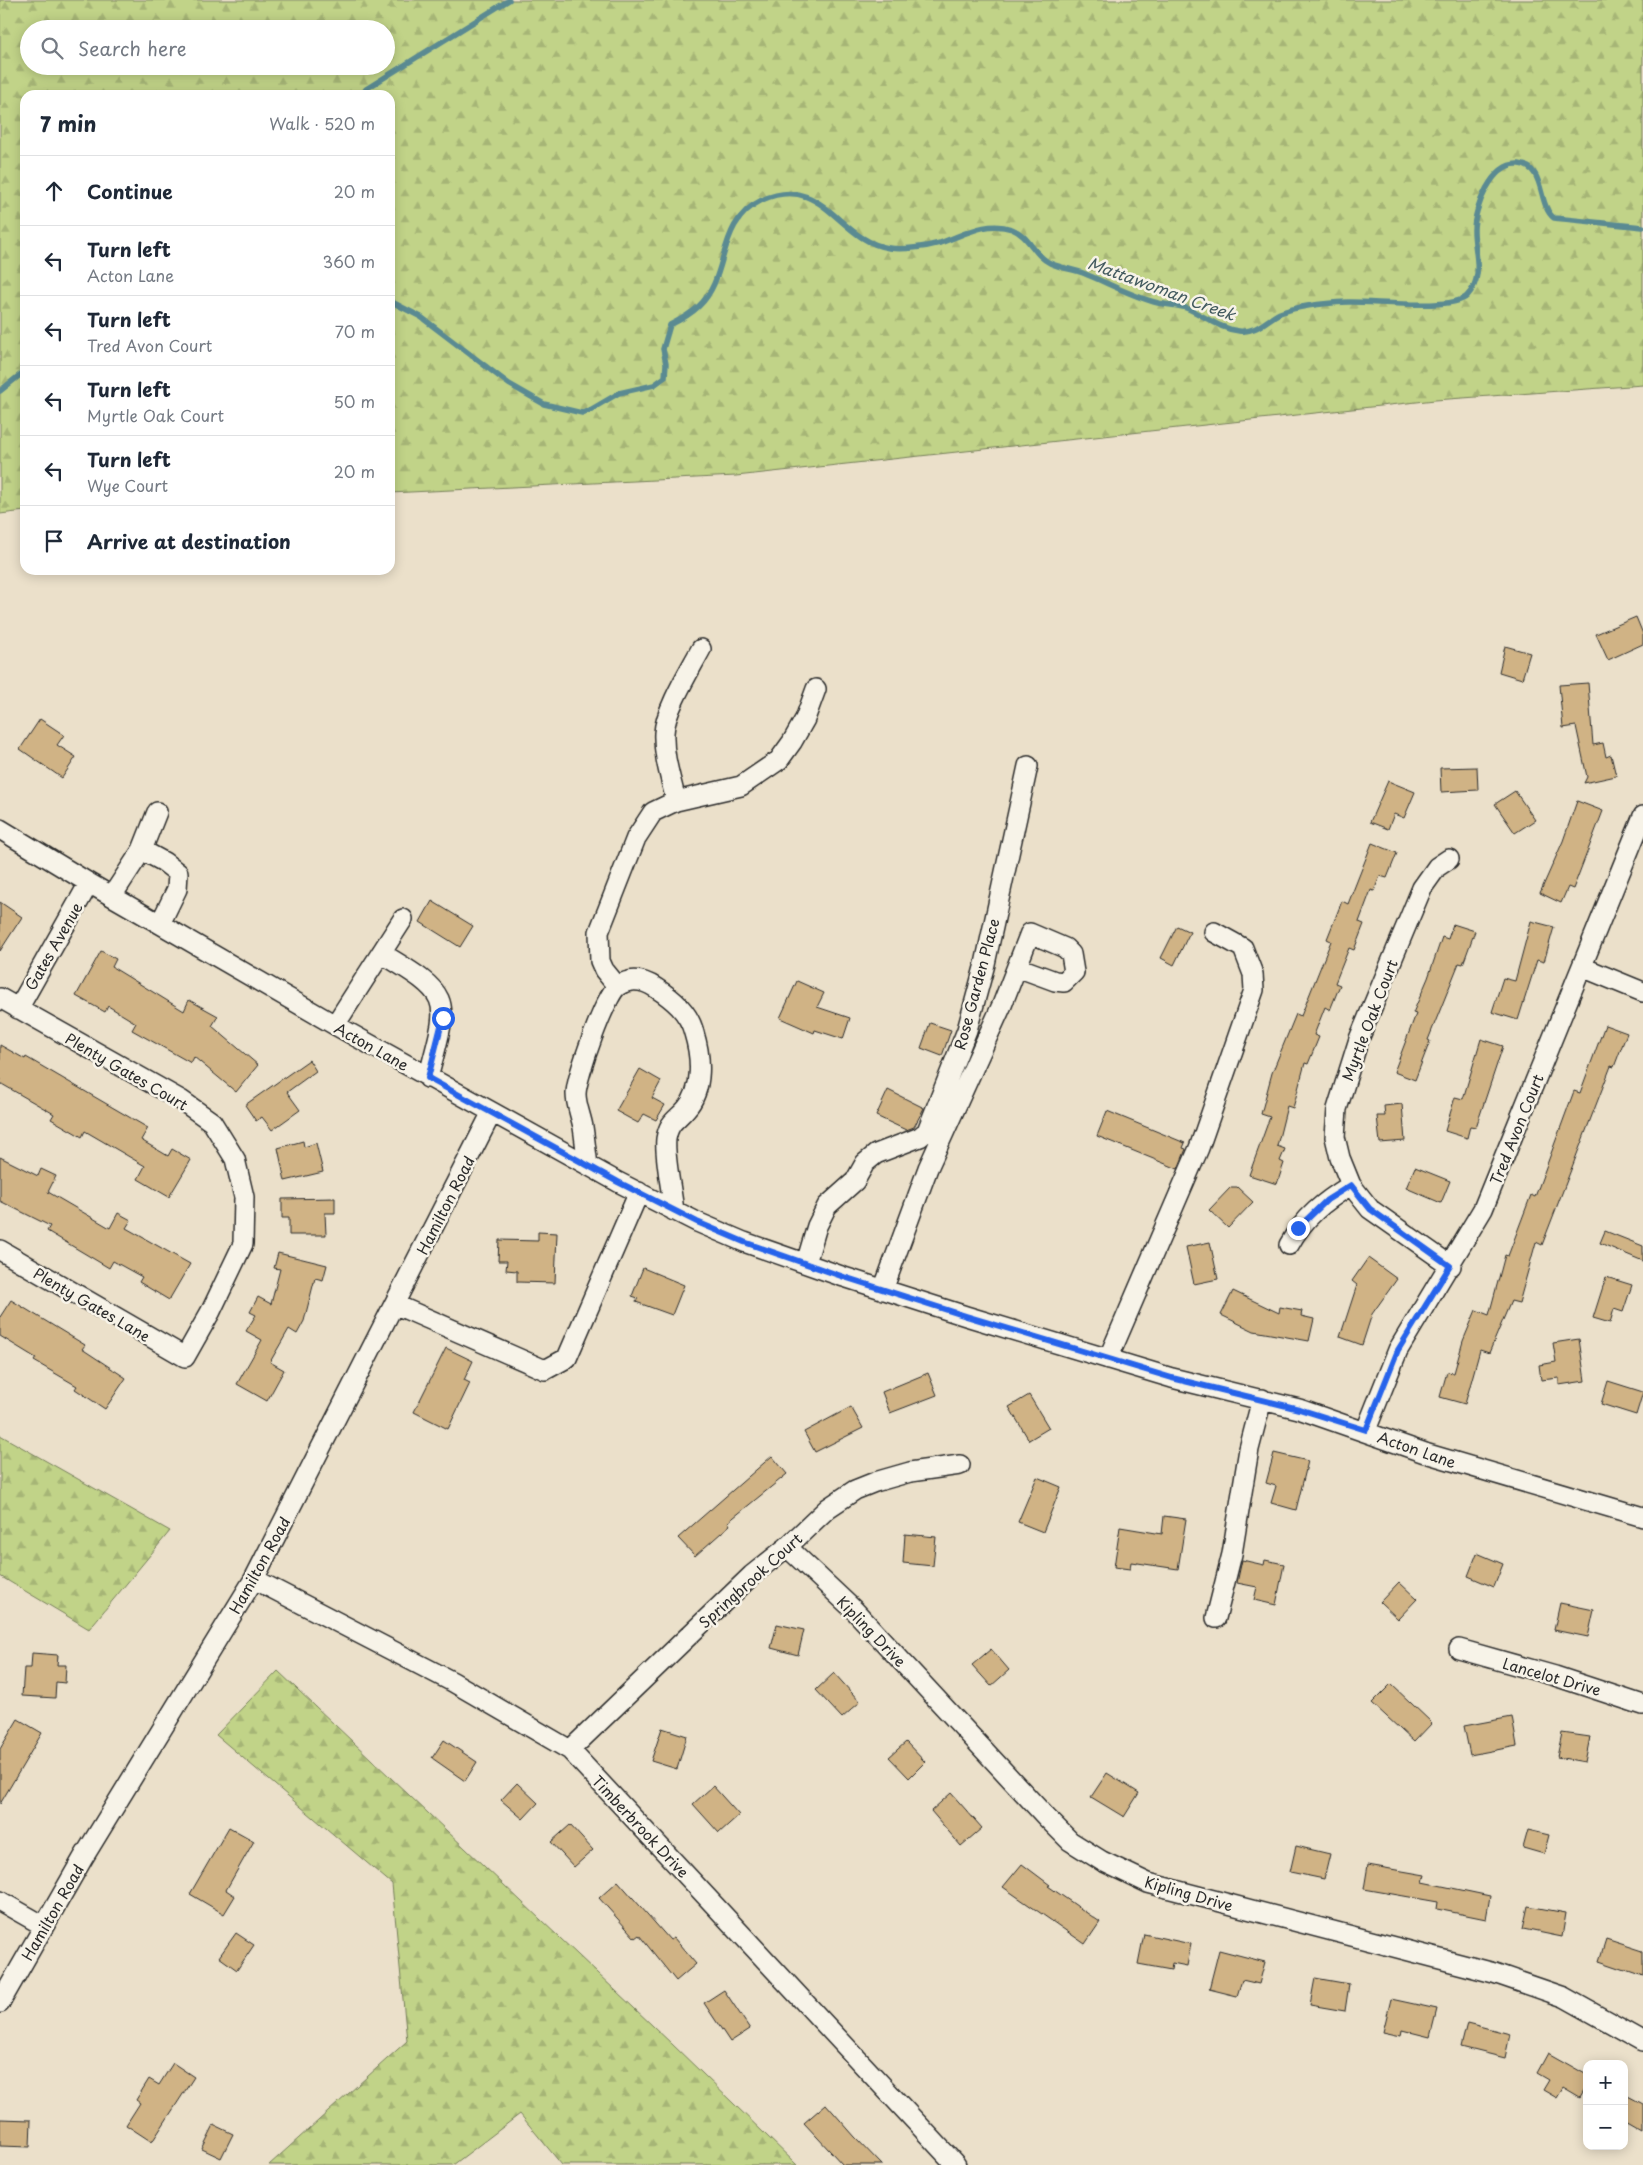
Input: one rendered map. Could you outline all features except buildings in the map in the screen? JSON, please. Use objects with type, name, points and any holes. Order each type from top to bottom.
[{"type":"street","points":[[676,801],[664,754],[664,731],[677,694],[701,649]]},
{"type":"street","points":[[617,986],[600,961],[599,932],[636,838],[653,812],[676,801],[741,786],[779,760],[805,719],[816,688]]},
{"type":"street","name":"Rose Garden Place","points":[[806,1263],[817,1226],[827,1206],[855,1181],[865,1163],[876,1154],[920,1137],[927,1131],[967,1030],[985,964],[1028,766]]},
{"type":"street","points":[[112,896],[142,850],[157,812]]},
{"type":"street","name":"Tred Avon Court","points":[[1366,1430],[1398,1350],[1483,1209],[1643,816]]},
{"type":"street","name":"Acton Lane","points":[[0,828],[89,883],[428,1078],[674,1211],[744,1242],[884,1290],[1108,1359],[1172,1378],[1299,1409],[1366,1430],[1425,1453],[1643,1517]]},
{"type":"street","points":[[142,850],[164,862],[178,873],[177,889],[160,924]]},
{"type":"street","name":"Myrtle Oak Court","points":[[1449,859],[1437,867],[1422,888],[1359,1039],[1337,1109],[1335,1137],[1340,1158],[1351,1185],[1370,1209],[1450,1266]]},
{"type":"street","name":"Gates Avenue","points":[[18,1009],[89,883]]},
{"type":"street","points":[[335,1025],[403,919]]},
{"type":"street","points":[[1108,1359],[1199,1148],[1254,990],[1253,974],[1243,948],[1214,932]]},
{"type":"street","points":[[381,953],[421,977],[440,998],[443,1018],[428,1078]]},
{"type":"street","points":[[884,1290],[928,1168],[1002,1005],[1016,967]]},
{"type":"street","points":[[1582,967],[1643,992]]},
{"type":"street","points":[[588,1165],[576,1094],[579,1074],[607,1002],[617,986],[635,979],[648,982],[675,1000],[694,1030],[699,1053],[699,1072],[694,1094],[686,1109],[672,1120],[666,1140],[674,1211]]},
{"type":"street","name":"Plenty Gates Court","points":[[0,998],[181,1100],[212,1122],[235,1159],[244,1197],[243,1244],[211,1311],[185,1357]]},
{"type":"street","name":"Hamilton Road","points":[[0,2003],[88,1850],[254,1579],[492,1112]]},
{"type":"street","points":[[1289,1245],[1298,1228],[1308,1216],[1327,1200],[1351,1185]]},
{"type":"street","points":[[394,1304],[545,1370],[567,1358],[639,1192]]},
{"type":"street","name":"Plenty Gates Lane","points":[[0,1250],[185,1357]]},
{"type":"street","points":[[1216,1618],[1232,1554],[1248,1449],[1262,1399]]},
{"type":"street","name":"Springbrook Court","points":[[570,1750],[752,1575],[787,1548],[828,1508],[855,1490],[910,1472],[960,1465]]},
{"type":"street","name":"Kipling Drive","points":[[787,1548],[855,1611],[1046,1818],[1070,1841],[1102,1860],[1148,1883],[1494,1973],[1564,1997],[1643,2041]]},
{"type":"street","name":"Timberbrook Drive","points":[[254,1579],[453,1682],[570,1750],[956,2165]]},
{"type":"street","name":"Lancelot Drive","points":[[1460,1649],[1555,1676],[1643,1705]]},
{"type":"street","points":[[0,1901],[44,1926]]},
{"type":"green space","points":[[0,0],[1643,0],[1643,385],[1435,400],[736,476],[395,493],[395,90],[20,90],[20,512],[0,514]]},
{"type":"green space","points":[[0,1435],[170,1531],[89,1629],[0,1576]]},
{"type":"green space","points":[[278,1671],[797,2165],[562,2165],[520,2114],[453,2165],[269,2165],[407,2041],[392,1884],[216,1735]]},
{"type":"waterway","points":[[395,71],[509,0]]},
{"type":"waterway","points":[[365,90],[388,75]]},
{"type":"waterway","name":"Mattawoman Creek","points":[[395,304],[421,317],[509,384],[544,404],[582,413],[619,393],[654,385],[665,377],[666,364],[663,349],[670,325],[692,312],[709,293],[716,280],[730,235],[737,222],[747,210],[762,200],[783,194],[800,195],[816,201],[856,234],[871,243],[895,249],[922,247],[940,243],[984,227],[993,226],[1012,229],[1023,236],[1039,255],[1050,263],[1083,273],[1148,300],[1186,308],[1218,325],[1239,331],[1256,328],[1280,313],[1314,305],[1348,302],[1429,304],[1459,301],[1467,296],[1476,281],[1477,264],[1474,230],[1481,199],[1493,178],[1509,165],[1519,164],[1528,167],[1533,172],[1545,205],[1554,218],[1643,227]]},
{"type":"waterway","name":"Mattawoman Creek","points":[[0,391],[20,375]]},
{"type":"route","points":[[443,1018],[428,1078],[618,1182],[697,1222],[744,1242],[844,1277],[966,1316],[1172,1378],[1262,1399],[1366,1430],[1398,1350],[1450,1266],[1370,1209],[1351,1185],[1327,1200],[1308,1216],[1298,1228]]}]
